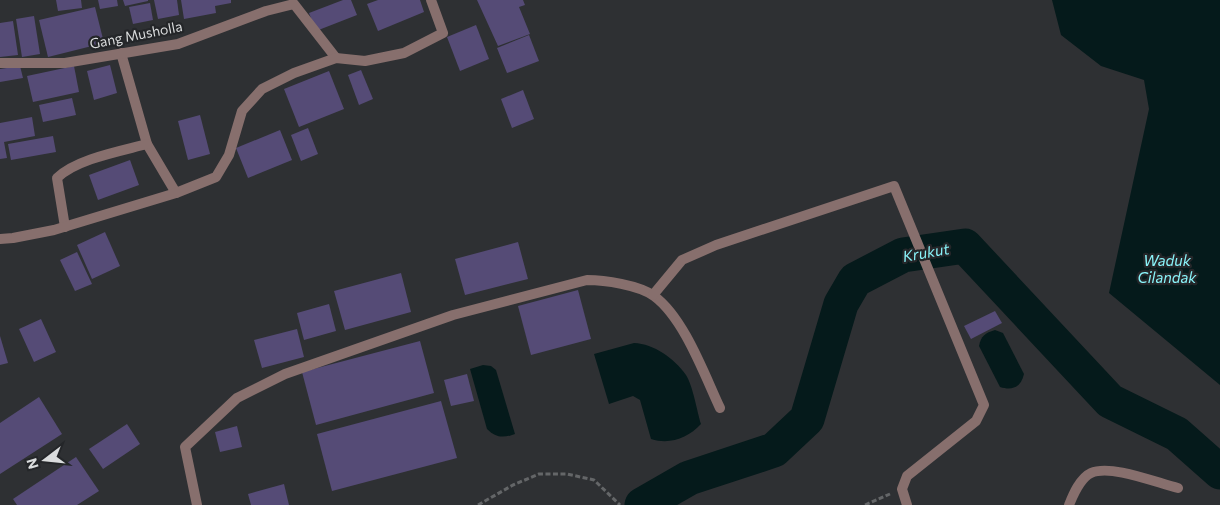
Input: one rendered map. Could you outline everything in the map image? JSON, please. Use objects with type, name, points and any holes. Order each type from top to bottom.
[{"type":"street","points":[[0,239],[13,238],[65,226],[176,193],[216,177],[229,155],[242,111],[262,89],[294,73],[336,58],[366,61],[404,53],[443,33],[431,0]]},
{"type":"street","name":"Gang Musholla","points":[[0,63],[66,63],[178,44],[266,11],[294,4],[336,58]]},
{"type":"street","points":[[121,53],[147,144],[176,193]]},
{"type":"street","points":[[65,226],[57,178],[64,171],[79,164],[147,144]]},
{"type":"street","points":[[652,295],[682,260],[708,248],[894,186],[984,404],[976,421],[906,476],[902,489],[907,505]]},
{"type":"street","points":[[196,505],[185,447],[237,398],[285,374],[453,315],[587,280],[609,280],[652,295],[675,316],[720,408]]},
{"type":"street","points":[[1069,505],[1076,490],[1090,474],[1108,470],[1178,488]]},
{"type":"path","points":[[478,505],[539,474],[567,474],[594,480],[620,505]]},
{"type":"path","points":[[865,505],[902,489]]},
{"type":"water","name":"Waduk Cilandak","points":[[1052,0],[1220,0],[1220,385],[1109,293],[1149,109],[1144,80],[1101,66],[1061,35]]},
{"type":"water","points":[[995,330],[1003,333],[1024,374],[1021,382],[1016,387],[1000,387],[979,346],[984,335]]},
{"type":"water","points":[[634,343],[649,346],[663,353],[676,363],[686,375],[693,392],[701,424],[696,429],[672,441],[651,439],[640,400],[633,396],[609,404],[594,354]]},
{"type":"water","points":[[483,365],[491,366],[496,370],[515,434],[500,436],[493,434],[487,429],[470,369]]},
{"type":"building","points":[[56,0],[81,0],[82,8],[58,11]]},
{"type":"building","points":[[98,0],[117,0],[118,6],[100,9]]},
{"type":"building","points":[[123,0],[148,0],[148,1],[125,6]]},
{"type":"building","points":[[154,0],[177,0],[179,15],[158,19]]},
{"type":"building","points":[[181,0],[231,0],[231,3],[215,6],[216,13],[184,19]]},
{"type":"building","points":[[343,0],[351,0],[357,15],[316,31],[309,13]]},
{"type":"building","points":[[378,0],[420,0],[424,12],[378,31],[367,4]]},
{"type":"building","points":[[477,0],[523,0],[525,5],[519,7],[530,34],[498,46]]},
{"type":"building","points":[[150,3],[153,20],[133,24],[129,7]]},
{"type":"building","points":[[95,7],[104,43],[48,57],[39,20]]},
{"type":"building","points":[[34,16],[40,54],[22,57],[16,19]]},
{"type":"building","points":[[13,21],[18,55],[0,57],[0,23]]},
{"type":"building","points":[[476,25],[489,59],[460,71],[447,37]]},
{"type":"building","points":[[529,35],[539,61],[507,73],[497,48]]},
{"type":"building","points":[[110,65],[117,93],[94,100],[87,71]]},
{"type":"building","points":[[20,66],[23,78],[0,82],[0,69]]},
{"type":"building","points":[[74,66],[79,92],[33,102],[27,76]]},
{"type":"building","points":[[361,70],[373,99],[359,105],[348,75]]},
{"type":"building","points":[[329,71],[344,109],[299,127],[284,89]]},
{"type":"building","points":[[523,90],[534,119],[512,128],[501,99]]},
{"type":"building","points":[[72,98],[76,115],[43,122],[39,105]]},
{"type":"building","points":[[200,115],[210,154],[188,160],[178,121]]},
{"type":"building","points":[[32,117],[35,136],[4,142],[7,158],[0,159],[0,123]]},
{"type":"building","points":[[308,128],[318,154],[301,161],[291,135]]},
{"type":"building","points":[[280,130],[292,160],[248,178],[236,148]]},
{"type":"building","points":[[53,136],[56,152],[11,160],[8,144]]},
{"type":"building","points":[[130,160],[139,185],[98,200],[89,175]]},
{"type":"building","points":[[105,232],[120,266],[92,279],[77,245]]},
{"type":"building","points":[[518,242],[528,279],[465,295],[455,259]]},
{"type":"building","points":[[77,252],[92,284],[75,291],[60,260]]},
{"type":"building","points":[[401,273],[411,312],[345,330],[334,291]]},
{"type":"building","points":[[578,290],[591,339],[531,355],[518,306]]},
{"type":"building","points":[[329,304],[336,331],[304,340],[297,313]]},
{"type":"building","points":[[995,311],[1002,323],[971,339],[964,326]]},
{"type":"building","points":[[41,319],[56,352],[34,362],[19,329]]},
{"type":"building","points":[[297,329],[304,357],[262,368],[254,340]]},
{"type":"building","points":[[0,336],[8,363],[0,365]]},
{"type":"building","points":[[420,341],[434,393],[316,425],[302,372]]},
{"type":"building","points":[[467,374],[474,401],[451,406],[444,380]]},
{"type":"building","points":[[39,397],[62,434],[0,474],[0,423]]},
{"type":"building","points":[[441,401],[457,458],[332,491],[317,434]]},
{"type":"building","points":[[127,424],[140,444],[103,469],[89,449]]},
{"type":"building","points":[[237,426],[242,447],[220,452],[215,432]]},
{"type":"building","points":[[76,457],[99,491],[77,505],[17,505],[13,499]]},
{"type":"building","points":[[284,484],[289,505],[251,505],[248,494]]},
{"type":"waterway","name":"Krukut","points":[[642,505],[689,478],[774,450],[807,419],[841,304],[855,280],[903,255],[965,246],[1110,401],[1177,434],[1220,472]]}]
